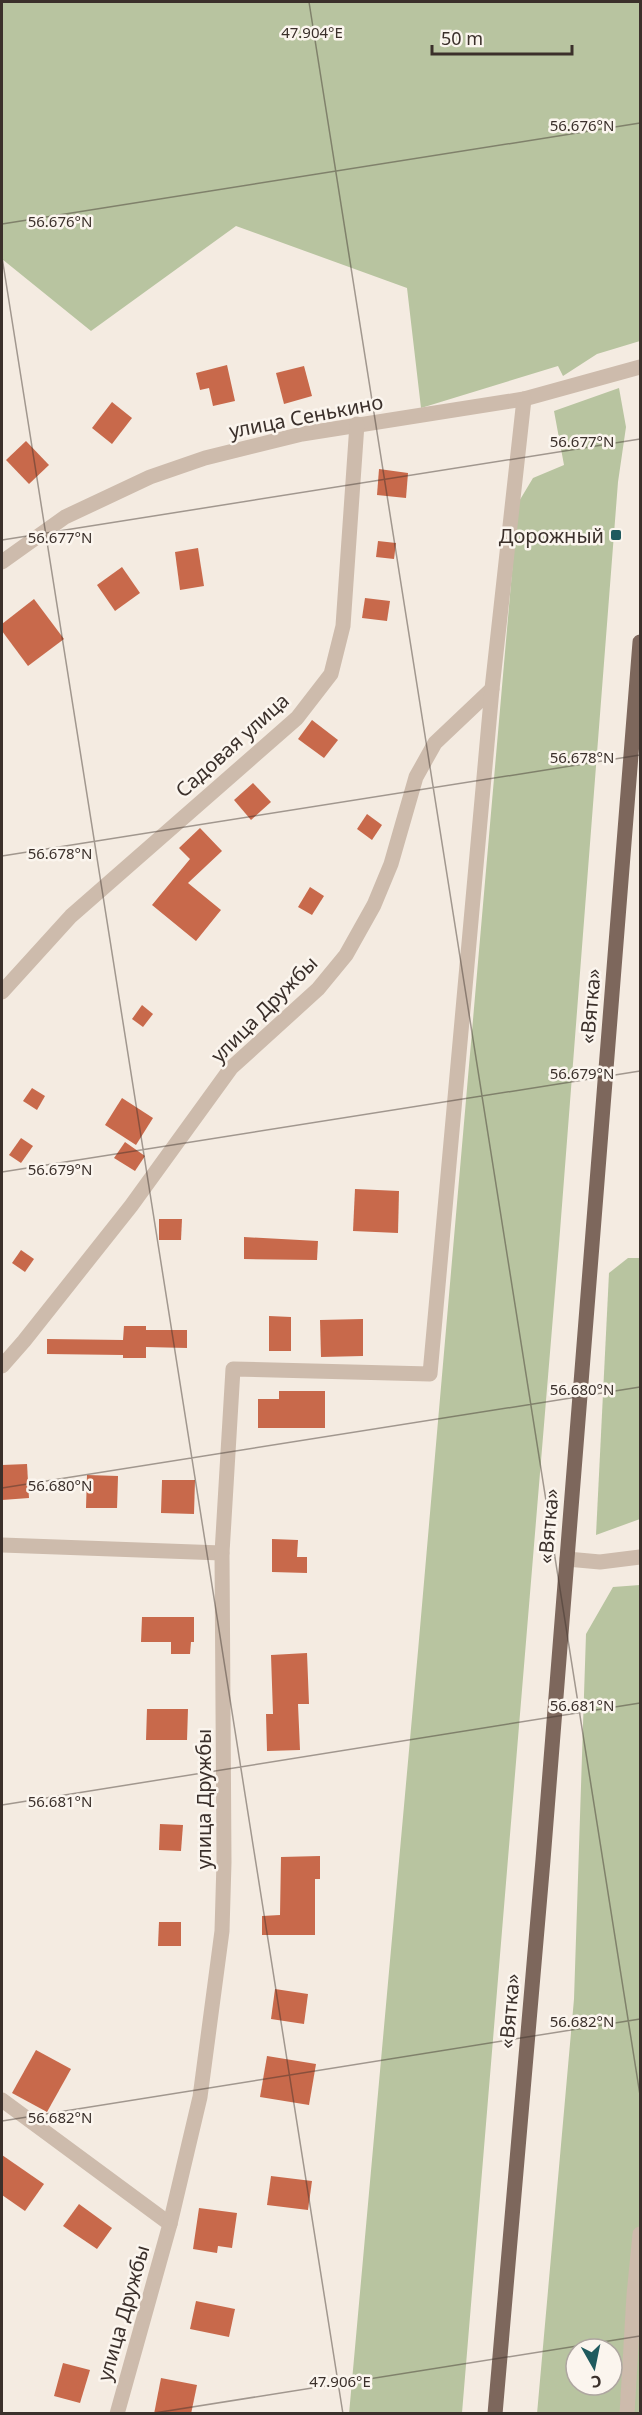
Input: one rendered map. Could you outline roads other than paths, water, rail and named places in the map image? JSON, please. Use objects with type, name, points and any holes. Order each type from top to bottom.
[{"type":"main road","name":"«Вятка»","points":[[495,2414],[567,1559],[640,642]]},
{"type":"street","name":"улица Сенькино","points":[[2,562],[65,517],[150,477],[205,458],[302,434],[524,399],[640,367]]},
{"type":"street","points":[[492,689],[524,399]]},
{"type":"street","name":"Садовая улица","points":[[2,992],[71,916],[297,718],[331,674],[343,626],[357,424]]},
{"type":"street","name":"улица Дружбы","points":[[2,1366],[131,1206],[231,1068],[318,989],[346,955],[374,905],[391,864],[416,777],[435,743],[492,689]]},
{"type":"street","name":"улица Дружбы","points":[[117,2414],[170,2224],[200,2097],[222,1930],[224,1862],[222,1553],[233,1369],[430,1374],[492,689]]},
{"type":"street","points":[[2,1545],[222,1553]]},
{"type":"street","points":[[567,1559],[600,1562],[640,1557]]},
{"type":"street","points":[[2,2100],[170,2224]]},
{"type":"street","points":[[627,2414],[640,2234]]},
{"type":"street","points":[[486,2414],[496,2396]]},
{"type":"place","name":"Дорожный","points":[[616,535]]}]
